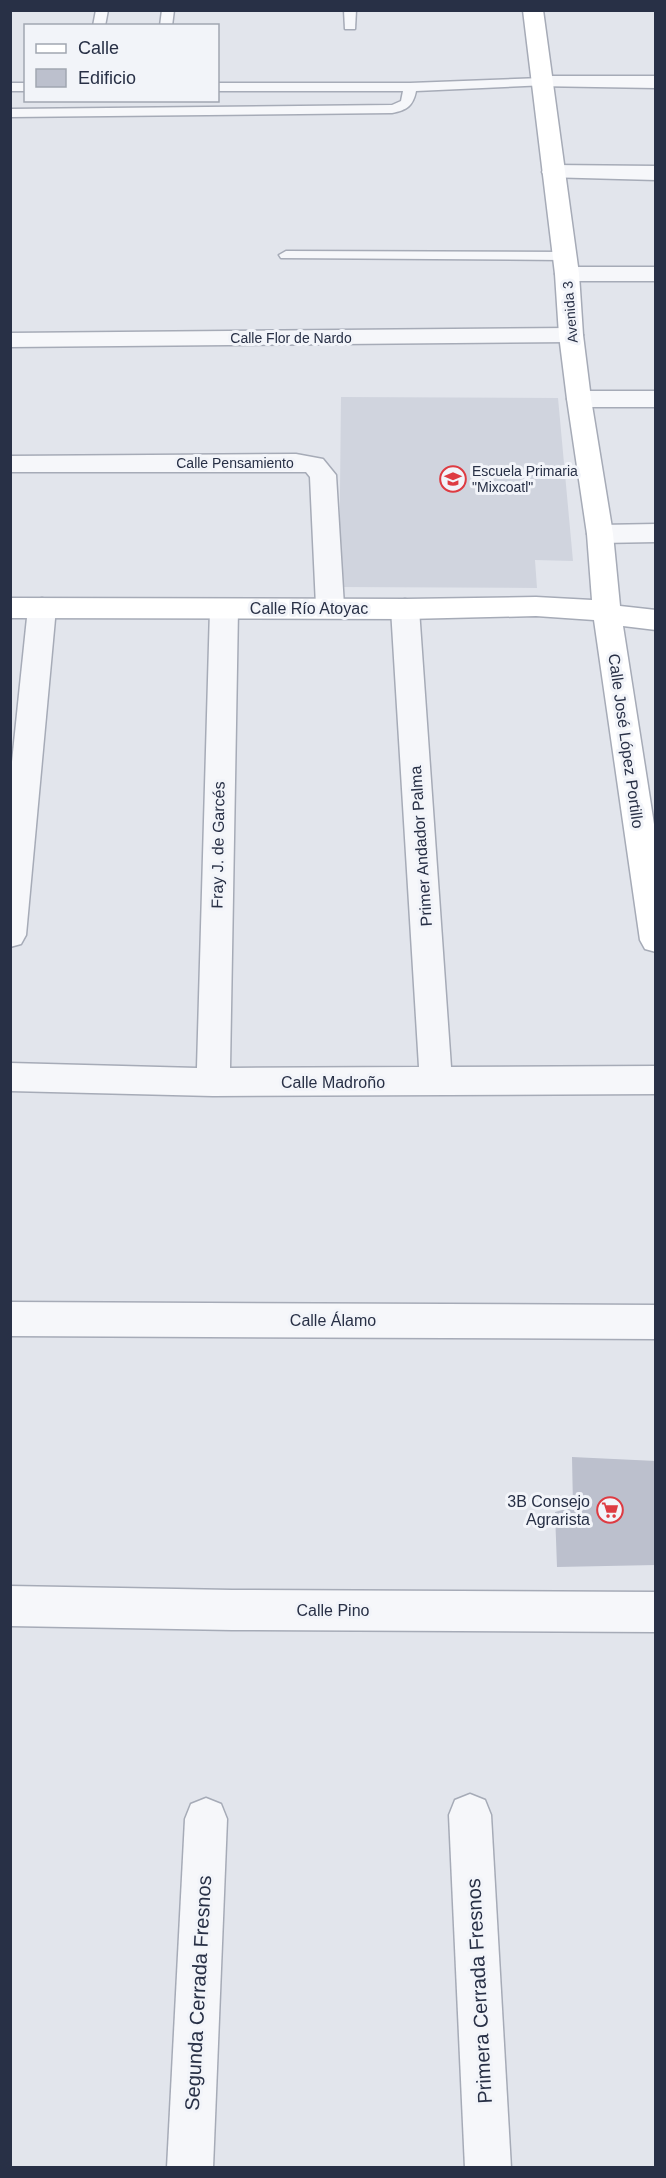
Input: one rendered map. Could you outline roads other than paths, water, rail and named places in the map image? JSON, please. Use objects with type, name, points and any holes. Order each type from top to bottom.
[{"type":"street","name":"Avenida 3","points":[[533,10],[566,265],[579,399],[600,534],[607,614]]},
{"type":"street","points":[[542,82],[656,82]]},
{"type":"street","points":[[554,172],[656,173]]},
{"type":"street","points":[[566,265],[656,274]]},
{"type":"street","name":"Calle Flor de Nardo","points":[[10,340],[571,335]]},
{"type":"street","points":[[579,399],[656,399]]},
{"type":"street","name":"Calle Pensamiento","points":[[10,464],[296,462],[314,465],[323,475],[330,606]]},
{"type":"street","points":[[600,534],[656,533]]},
{"type":"street","name":"Calle Río Atoyac","points":[[10,608],[224,609],[330,606],[405,609],[581,608],[636,620],[656,620]]},
{"type":"street","points":[[10,935],[42,608]]},
{"type":"street","name":"Fray J. de Garcés","points":[[213,1082],[224,609]]},
{"type":"street","name":"Primer Andador Palma","points":[[405,609],[436,1082]]},
{"type":"street","name":"Calle José López Portillo","points":[[607,614],[647,832],[656,940]]},
{"type":"street","name":"Calle Madroño","points":[[10,1077],[213,1082],[656,1080]]},
{"type":"street","name":"Calle Álamo","points":[[10,1318],[656,1322]]},
{"type":"street","name":"Calle Pino","points":[[10,1606],[232,1610],[656,1612]]},
{"type":"street","name":"Primera Cerrada Fresnos","points":[[470,1815],[488,2168]]},
{"type":"street","name":"Segunda Cerrada Fresnos","points":[[190,2168],[206,1819]]},
{"type":"lane","points":[[350,10],[350,26]]},
{"type":"lane","points":[[219,87],[410,87],[542,82]]},
{"type":"lane","points":[[10,113],[392,109],[401,107],[407,102],[410,87]]},
{"type":"lane","points":[[286,255],[566,265]]},
{"type":"place","name":"Escuela Primaria \"Mixcoatl\"","points":[[453,479]]},
{"type":"place","name":"3B Consejo Agrarista","points":[[610,1510]]}]
